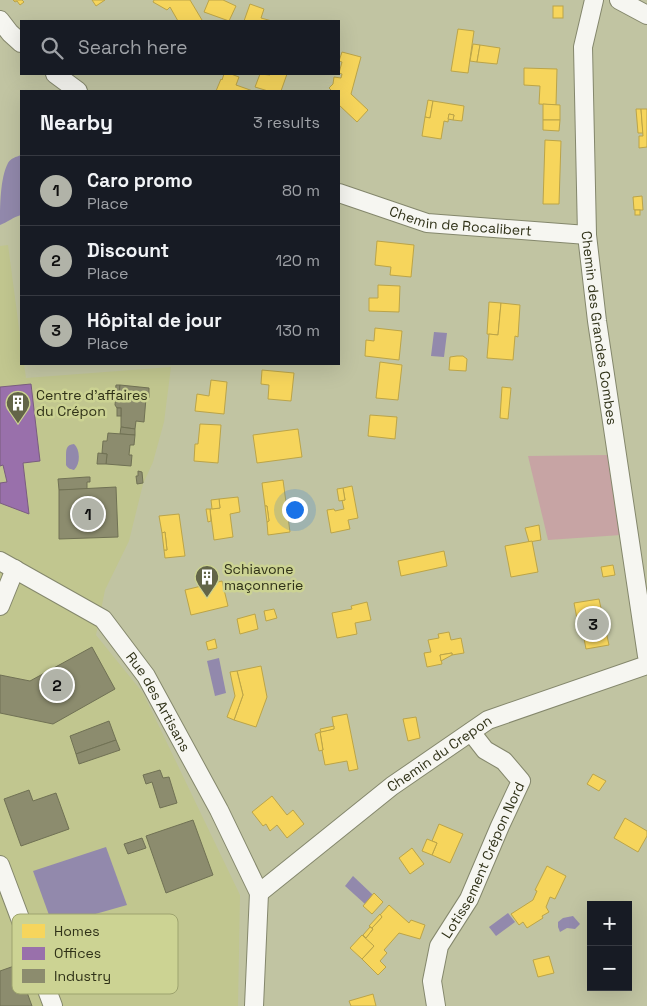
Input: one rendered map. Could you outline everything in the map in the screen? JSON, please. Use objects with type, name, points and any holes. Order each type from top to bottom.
[{"type":"street","name":"Chemin des Grandes Combes","points":[[594,0],[583,47],[587,235],[597,321],[647,656]]},
{"type":"street","points":[[619,0],[647,15]]},
{"type":"street","points":[[0,20],[20,43]]},
{"type":"street","points":[[56,75],[77,90]]},
{"type":"street","name":"Chemin de Rocalibert","points":[[340,193],[427,223],[587,235]]},
{"type":"street","points":[[0,606],[8,565]]},
{"type":"street","name":"Rue des Artisans","points":[[8,565],[103,619],[146,676],[219,810],[259,893]]},
{"type":"street","name":"Chemin du Crepon","points":[[259,893],[392,786],[488,720],[647,665]]},
{"type":"street","name":"Lotissement Crépon Nord","points":[[436,1006],[432,981],[439,946],[469,899],[521,781],[504,761],[485,750],[472,732]]},
{"type":"street","points":[[0,865],[18,914]]},
{"type":"street","points":[[254,1006],[259,893]]},
{"type":"street","points":[[48,994],[53,1006]]},
{"type":"shaded area","points":[[20,155],[20,215],[0,225],[3,176],[8,163]]},
{"type":"shaded area","points":[[8,245],[20,335],[20,365],[24,365],[26,378],[171,367],[164,422],[153,462],[143,484],[129,541],[105,590],[96,635],[143,693],[240,895],[238,1006],[0,1006],[0,246]]},
{"type":"shaded area","points":[[434,332],[447,333],[444,357],[431,356]]},
{"type":"shaded area","points":[[74,444],[78,449],[79,457],[78,464],[74,470],[66,464],[66,452],[69,445]]},
{"type":"shaded area","points":[[608,455],[621,535],[548,540],[528,456]]},
{"type":"shaded area","points":[[219,658],[226,693],[215,696],[207,661]]},
{"type":"shaded area","points":[[106,847],[127,905],[95,914],[49,914],[33,871]]},
{"type":"shaded area","points":[[353,876],[373,895],[365,904],[345,886]]},
{"type":"shaded area","points":[[508,913],[515,922],[496,936],[489,927]]},
{"type":"shaded area","points":[[573,916],[580,924],[575,929],[567,928],[560,932],[558,922],[563,918]]},
{"type":"building: Homes","points":[[13,0],[22,0],[24,2],[20,5],[17,1]]},
{"type":"building: Homes","points":[[92,0],[105,0],[96,6]]},
{"type":"building: Homes","points":[[154,0],[190,0],[202,20],[177,20],[170,7],[167,10],[153,2]]},
{"type":"building: Homes","points":[[209,0],[223,0],[236,6],[229,20],[204,12]]},
{"type":"building: Homes","points":[[250,4],[264,9],[261,18],[268,20],[244,20]]},
{"type":"building: Homes","points":[[553,6],[563,6],[563,18],[553,18]]},
{"type":"building: Homes","points":[[458,29],[474,31],[468,73],[451,71]]},
{"type":"building: Homes","points":[[473,44],[480,45],[477,62],[470,61]]},
{"type":"building: Homes","points":[[480,45],[500,48],[497,64],[477,62]]},
{"type":"building: Homes","points":[[342,52],[361,57],[351,94],[368,110],[357,122],[340,106],[340,90],[331,90],[329,88],[333,84],[334,77],[341,78],[340,69],[342,62],[340,58]]},
{"type":"building: Homes","points":[[524,68],[557,69],[556,105],[539,104],[540,86],[524,85]]},
{"type":"building: Homes","points":[[224,75],[234,75],[239,77],[236,85],[250,90],[216,90]]},
{"type":"building: Homes","points":[[260,75],[287,75],[281,90],[265,90],[255,87]]},
{"type":"building: Homes","points":[[428,100],[433,101],[430,118],[425,117]]},
{"type":"building: Homes","points":[[433,101],[464,106],[462,121],[453,120],[454,115],[449,114],[448,122],[444,121],[441,139],[422,136],[425,117],[430,118]]},
{"type":"building: Homes","points":[[543,104],[560,105],[560,120],[543,120]]},
{"type":"building: Homes","points":[[636,109],[641,109],[643,133],[638,133]]},
{"type":"building: Homes","points":[[641,109],[647,109],[647,147],[639,148],[639,136],[643,136]]},
{"type":"building: Homes","points":[[449,114],[454,115],[453,120],[448,119]]},
{"type":"building: Homes","points":[[543,120],[560,120],[559,131],[543,130]]},
{"type":"building: Homes","points":[[545,140],[561,141],[559,204],[543,204]]},
{"type":"building: Homes","points":[[642,196],[643,210],[634,210],[633,197]]},
{"type":"building: Homes","points":[[635,210],[640,210],[640,215],[635,215]]},
{"type":"building: Homes","points":[[377,241],[414,245],[411,277],[390,275],[391,267],[375,265]]},
{"type":"building: Homes","points":[[378,285],[400,286],[399,312],[369,311],[369,298],[378,298]]},
{"type":"building: Homes","points":[[489,302],[501,303],[498,335],[487,334]]},
{"type":"building: Homes","points":[[501,303],[520,305],[518,337],[515,336],[513,360],[487,358],[489,334],[498,335]]},
{"type":"building: Homes","points":[[375,328],[402,331],[399,360],[365,356],[366,340],[374,341]]},
{"type":"building: Homes","points":[[463,356],[467,359],[466,371],[449,370],[450,357]]},
{"type":"building: Homes","points":[[380,362],[402,365],[398,400],[376,398]]},
{"type":"building: Homes","points":[[262,370],[294,373],[291,401],[268,399],[269,385],[261,384]]},
{"type":"building: Homes","points":[[211,380],[227,382],[224,414],[195,411],[197,394],[209,396]]},
{"type":"building: Homes","points":[[502,387],[511,388],[508,419],[500,418]]},
{"type":"building: Homes","points":[[370,415],[397,417],[395,439],[368,436]]},
{"type":"building: Homes","points":[[200,424],[221,425],[218,463],[194,461],[195,444],[198,444]]},
{"type":"building: Homes","points":[[298,429],[302,457],[257,463],[253,435]]},
{"type":"building: Homes","points":[[283,480],[290,532],[268,535],[267,522],[269,521],[262,483]]},
{"type":"building: Homes","points":[[352,486],[358,518],[348,520],[350,529],[331,533],[327,510],[344,509],[342,500],[345,500],[343,488]]},
{"type":"building: Homes","points":[[343,488],[345,500],[339,501],[337,489]]},
{"type":"building: Homes","points":[[238,497],[240,512],[230,514],[233,537],[214,540],[210,509],[220,508],[219,499]]},
{"type":"building: Homes","points":[[219,499],[220,508],[212,509],[211,500]]},
{"type":"building: Homes","points":[[265,506],[267,506],[269,521],[267,522]]},
{"type":"building: Homes","points":[[206,509],[210,509],[211,521],[208,522]]},
{"type":"building: Homes","points":[[179,514],[185,556],[165,558],[164,550],[167,550],[165,532],[162,533],[159,516]]},
{"type":"building: Homes","points":[[539,525],[541,540],[529,542],[525,528]]},
{"type":"building: Homes","points":[[165,532],[167,550],[164,550],[162,533]]},
{"type":"building: Homes","points":[[532,541],[538,572],[511,577],[505,546]]},
{"type":"building: Homes","points":[[444,551],[447,566],[401,576],[398,561]]},
{"type":"building: Homes","points":[[613,565],[615,575],[603,577],[601,567]]},
{"type":"building: Homes","name":"Schiavone maçonnerie","points":[[222,581],[228,606],[191,615],[185,590]]},
{"type":"building: Homes","points":[[599,599],[609,645],[586,649],[581,623],[578,624],[574,603]]},
{"type":"building: Homes","points":[[367,602],[371,620],[355,623],[357,634],[337,638],[332,613],[352,609],[351,606]]},
{"type":"building: Homes","points":[[274,609],[277,618],[266,621],[264,611]]},
{"type":"building: Homes","points":[[255,614],[258,629],[240,634],[237,619]]},
{"type":"building: Homes","points":[[449,632],[451,640],[461,638],[464,653],[440,655],[442,664],[427,667],[424,653],[431,652],[428,640],[439,638],[438,634]]},
{"type":"building: Homes","points":[[215,639],[217,648],[208,650],[206,642]]},
{"type":"building: Homes","points":[[452,653],[452,655],[441,661],[440,655]]},
{"type":"building: Homes","points":[[261,666],[267,697],[256,727],[234,720],[243,695],[237,671]]},
{"type":"building: Homes","points":[[237,671],[243,695],[234,720],[227,717],[235,696],[230,672]]},
{"type":"building: Homes","points":[[347,714],[358,769],[349,771],[347,761],[325,765],[320,732],[334,729],[332,717]]},
{"type":"building: Homes","points":[[416,717],[420,738],[408,741],[403,719]]},
{"type":"building: Homes","points":[[334,726],[334,729],[321,732],[320,729]]},
{"type":"building: Homes","points":[[320,732],[323,750],[319,751],[315,734]]},
{"type":"building: Homes","points":[[593,774],[606,781],[599,791],[587,784]]},
{"type":"building: Homes","points":[[272,796],[287,815],[293,810],[304,824],[287,838],[277,825],[270,831],[266,824],[263,826],[252,812]]},
{"type":"building: Homes","points":[[625,818],[647,831],[647,836],[638,852],[614,838]]},
{"type":"building: Homes","points":[[439,824],[463,834],[450,863],[432,855],[437,843],[432,841]]},
{"type":"building: Homes","points":[[427,839],[437,843],[432,855],[422,851]]},
{"type":"building: Homes","points":[[412,848],[424,864],[410,874],[399,858]]},
{"type":"building: Homes","points":[[547,866],[566,876],[555,899],[550,897],[546,907],[549,912],[527,928],[523,922],[519,925],[511,914],[533,900],[537,891],[535,890]]},
{"type":"building: Homes","points":[[374,893],[383,902],[372,914],[363,906]]},
{"type":"building: Homes","points":[[389,905],[409,923],[411,920],[425,925],[420,939],[399,933],[384,950],[387,953],[380,961],[386,967],[378,975],[362,959],[374,946],[365,939],[382,917],[380,915]]},
{"type":"building: Homes","points":[[380,914],[382,917],[372,928],[369,926]]},
{"type":"building: Homes","points":[[370,927],[373,929],[366,938],[363,935]]},
{"type":"building: Homes","points":[[362,935],[374,946],[362,959],[350,948]]},
{"type":"building: Homes","points":[[549,956],[554,973],[538,977],[533,960]]},
{"type":"building: Homes","points":[[373,994],[376,1006],[351,1006],[349,1001]]},
{"type":"building: Offices","name":"Centre d'affaires du Crépon","points":[[31,384],[40,461],[23,463],[29,514],[0,503],[0,483],[7,482],[3,465],[0,466],[0,387]]},
{"type":"building: Industry","points":[[116,385],[120,385],[119,395],[115,394]]},
{"type":"building: Industry","points":[[120,385],[149,388],[149,398],[146,398],[144,422],[136,421],[135,429],[121,427],[121,408],[117,408],[115,405],[116,394],[119,395]]},
{"type":"building: Industry","points":[[117,408],[121,408],[121,416],[117,416]]},
{"type":"building: Industry","points":[[121,427],[135,429],[135,435],[120,434]]},
{"type":"building: Industry","points":[[108,433],[135,435],[134,445],[130,445],[129,455],[132,455],[131,466],[106,464],[107,454],[102,453],[103,441],[107,441]]},
{"type":"building: Industry","points":[[98,453],[107,454],[106,464],[97,464]]},
{"type":"building: Industry","points":[[138,471],[142,472],[143,483],[137,484],[136,476],[138,476]]},
{"type":"building: Industry","points":[[90,477],[90,482],[87,482],[87,489],[59,490],[58,479]]},
{"type":"building: Industry","points":[[116,487],[118,537],[59,539],[59,490]]},
{"type":"building: Industry","points":[[92,647],[115,689],[53,724],[0,713],[0,675],[30,681]]},
{"type":"building: Industry","points":[[109,721],[116,740],[76,754],[70,736]]},
{"type":"building: Industry","points":[[116,740],[120,750],[79,764],[76,754]]},
{"type":"building: Industry","points":[[160,770],[163,778],[169,777],[177,803],[160,808],[152,782],[146,784],[143,775]]},
{"type":"building: Industry","points":[[29,790],[33,801],[56,793],[69,829],[21,846],[4,799]]},
{"type":"building: Industry","points":[[193,820],[213,875],[166,893],[146,836]]},
{"type":"building: Industry","points":[[142,838],[146,848],[128,854],[124,844]]},
{"type":"building: Industry","points":[[12,967],[12,994],[28,994],[32,1006],[0,1006],[0,971]]},
{"type":"place","name":"Centre d'affaires du Crépon","points":[[18,424]]},
{"type":"place","name":"Caro promo","points":[[88,514]]},
{"type":"place","name":"Schiavone maçonnerie","points":[[207,598]]},
{"type":"place","name":"Hôpital de jour","points":[[593,624]]},
{"type":"place","name":"Discount","points":[[57,685]]}]
